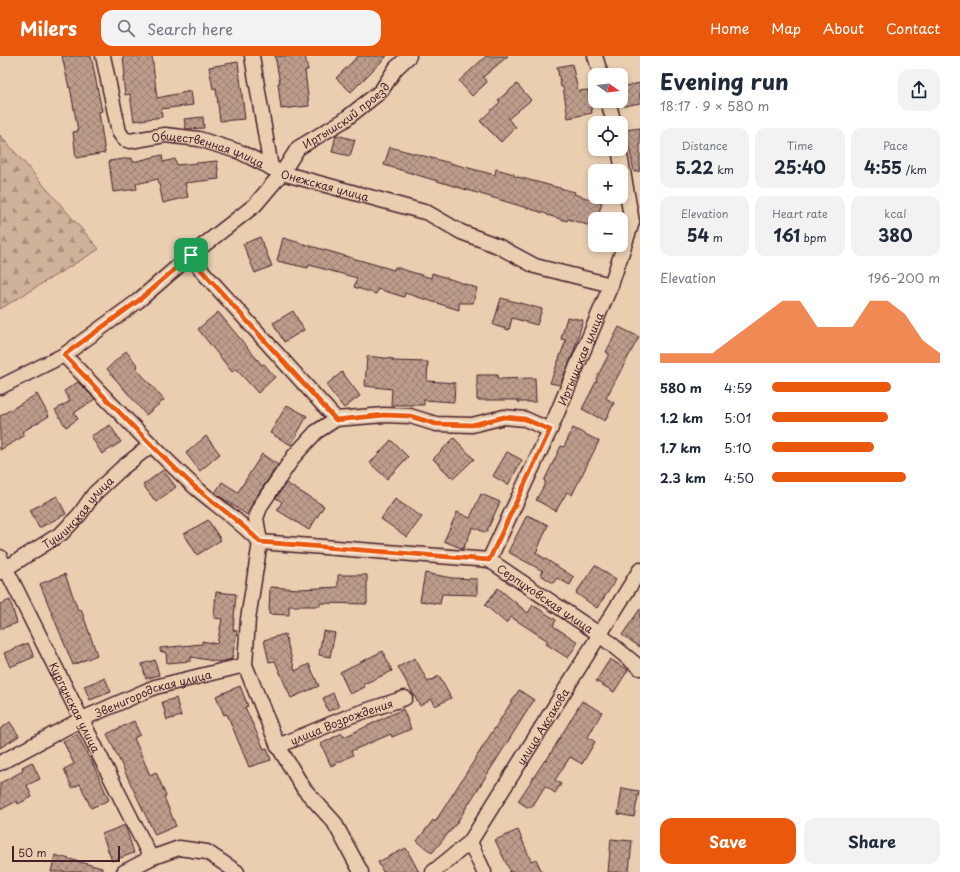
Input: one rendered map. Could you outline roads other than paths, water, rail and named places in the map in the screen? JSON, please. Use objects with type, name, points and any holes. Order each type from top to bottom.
[{"type":"street","name":"Общественная улица","points":[[103,56],[119,132],[124,139],[130,141],[165,135],[199,139],[240,152],[277,170]]},
{"type":"street","points":[[252,56],[277,170]]},
{"type":"street","name":"Иртышский проезд","points":[[277,170],[298,148],[343,121],[381,91],[396,68],[409,56]]},
{"type":"street","points":[[595,56],[599,68]]},
{"type":"street","name":"Иртышская улица","points":[[489,560],[550,430],[611,285],[632,222],[620,156]]},
{"type":"street","name":"Онежская улица","points":[[0,386],[64,355],[138,301],[191,255],[255,205],[277,170],[428,212],[461,232],[498,246],[535,266],[611,285]]},
{"type":"street","points":[[191,255],[202,271],[336,420],[384,415],[410,416],[436,424],[472,425],[504,417],[525,419],[550,430]]},
{"type":"street","points":[[64,355],[151,445],[196,488],[243,524],[260,542]]},
{"type":"street","name":"улица Возрождения","points":[[336,420],[316,432],[294,456],[261,505],[256,518],[260,542],[248,619],[246,664],[278,746],[304,789],[334,822],[361,872]]},
{"type":"street","name":"Тушинская улица","points":[[2,565],[62,533],[80,514],[94,494],[122,468],[151,445]]},
{"type":"street","name":"Серпуховская улица","points":[[260,542],[489,560],[599,634],[640,668]]},
{"type":"street","name":"Курганская улица","points":[[2,565],[82,719],[151,858]]},
{"type":"street","name":"улица Аксакова","points":[[433,872],[470,842],[640,570]]},
{"type":"street","name":"Звенигородская улица","points":[[0,763],[82,719],[155,687],[246,664]]},
{"type":"street","name":"улица Возрождения","points":[[278,746],[350,716],[404,698]]},
{"type":"street","points":[[470,842],[484,872]]},
{"type":"street","points":[[124,872],[151,858],[179,848],[207,852],[237,872]]}]
